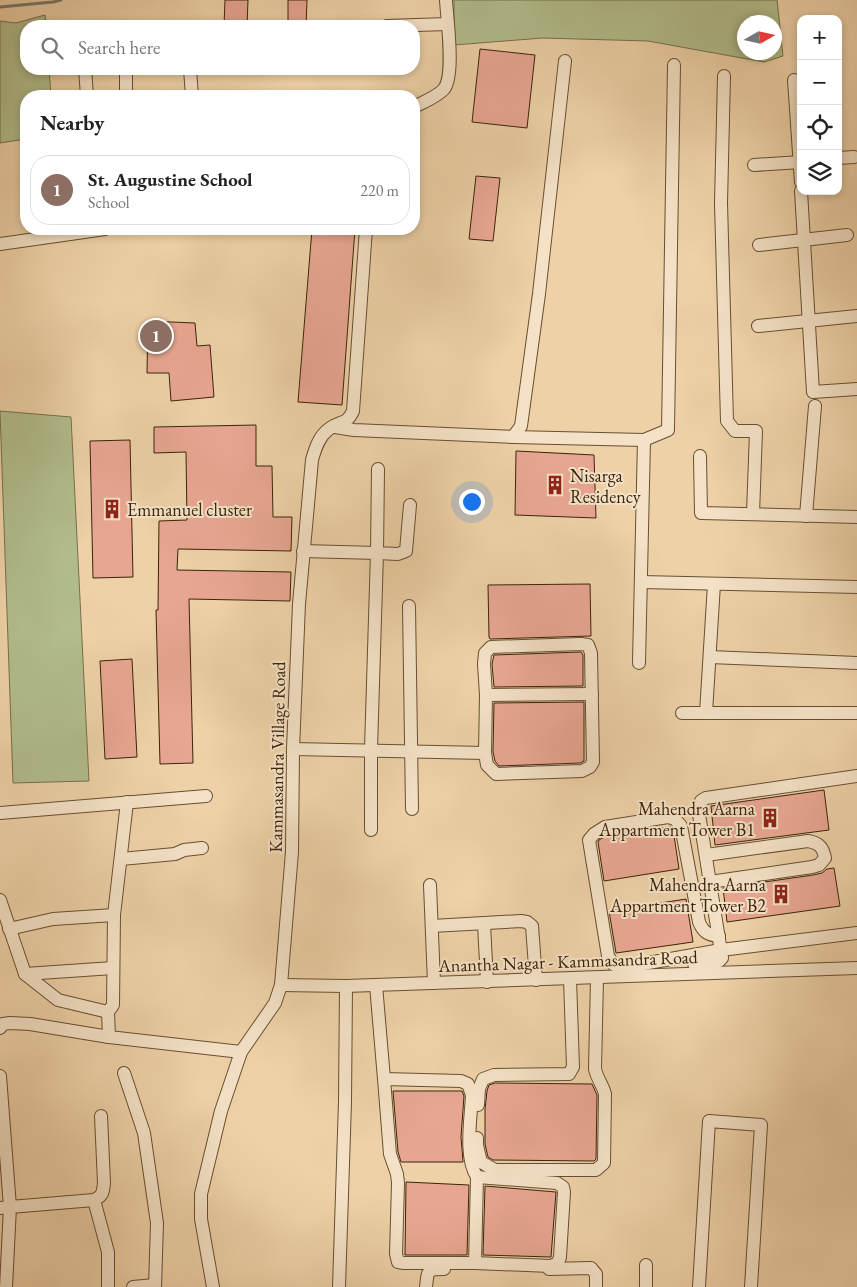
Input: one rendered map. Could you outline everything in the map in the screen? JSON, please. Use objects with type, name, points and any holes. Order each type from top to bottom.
[{"type":"street","points":[[420,104],[438,94],[446,84],[449,70],[446,0]]},
{"type":"street","points":[[420,25],[447,24]]},
{"type":"street","points":[[513,438],[521,426],[539,294],[565,61]]},
{"type":"street","points":[[332,426],[354,430],[513,438],[644,440],[668,430],[674,65]]},
{"type":"street","points":[[85,75],[87,90]]},
{"type":"street","points":[[126,75],[126,90]]},
{"type":"street","points":[[190,75],[192,90]]},
{"type":"street","points":[[724,76],[721,203],[728,421],[735,431],[756,431],[753,514]]},
{"type":"street","points":[[794,80],[799,150]]},
{"type":"street","points":[[842,158],[854,156]]},
{"type":"street","points":[[754,165],[797,163]]},
{"type":"street","points":[[801,195],[813,392],[857,389]]},
{"type":"street","points":[[0,244],[61,235]]},
{"type":"street","name":"Kammasandra Village Road","points":[[213,1287],[201,1219],[201,1194],[221,1110],[241,1052],[275,1003],[280,985],[292,852],[299,604],[312,460],[320,439],[327,430],[346,421],[353,411],[366,235]]},
{"type":"street","points":[[759,245],[847,235]]},
{"type":"street","points":[[758,326],[857,316]]},
{"type":"street","points":[[806,516],[815,406]]},
{"type":"street","points":[[639,663],[644,440]]},
{"type":"street","points":[[700,456],[701,513],[857,517]]},
{"type":"street","points":[[371,830],[371,749],[378,469]]},
{"type":"street","points":[[303,551],[398,554],[406,551],[410,504]]},
{"type":"street","points":[[642,582],[857,587]]},
{"type":"street","points":[[706,713],[714,584]]},
{"type":"street","points":[[409,606],[412,808]]},
{"type":"street","points":[[588,645],[591,653],[592,694],[593,762],[590,767],[582,771],[496,774],[487,766],[485,752],[486,695],[485,653],[491,647],[588,645]]},
{"type":"street","points":[[710,657],[857,663]]},
{"type":"street","points":[[486,695],[592,694]]},
{"type":"street","points":[[682,713],[857,713]]},
{"type":"street","points":[[294,749],[485,752]]},
{"type":"street","points":[[685,975],[687,966],[719,961],[722,958],[698,808],[701,801],[706,798],[857,776]]},
{"type":"street","points":[[0,813],[206,796]]},
{"type":"street","points":[[108,1037],[108,1012],[113,1005],[114,914],[127,802]]},
{"type":"street","points":[[719,936],[710,935],[702,931],[681,826],[675,819],[668,817],[605,827],[594,834],[589,840],[608,956],[613,964],[620,968],[721,950],[857,933]]},
{"type":"street","points":[[706,855],[808,841],[817,843],[823,850],[825,858],[819,865],[812,867],[710,882]]},
{"type":"street","points":[[121,859],[175,854],[184,850],[202,848]]},
{"type":"street","points":[[430,885],[434,983]]},
{"type":"street","points":[[0,900],[25,974],[58,1000],[108,1012]]},
{"type":"street","points":[[9,929],[53,919],[114,914]]},
{"type":"street","points":[[432,926],[484,924],[521,920],[527,922],[532,926],[536,980]]},
{"type":"street","points":[[484,924],[487,982]]},
{"type":"street","points":[[25,974],[113,968]]},
{"type":"street","name":"Anantha Nagar - Kammasandra Road","points":[[280,985],[346,986],[487,982],[857,968]]},
{"type":"street","points":[[570,979],[573,1067],[569,1074],[494,1076],[483,1079],[479,1089],[477,1145],[481,1162],[495,1170],[596,1170],[604,1163],[605,1094],[602,1083],[597,1079],[595,1069],[597,978]]},
{"type":"street","points":[[376,985],[390,1154],[398,1183],[396,1254],[398,1262],[551,1266],[558,1263],[560,1258],[563,1187],[557,1184],[477,1177]]},
{"type":"street","points":[[339,1287],[345,1110],[346,986]]},
{"type":"street","points":[[0,1028],[3,1024],[10,1023],[30,1024],[108,1037],[241,1052]]},
{"type":"street","points":[[124,1073],[144,1132],[157,1223],[155,1286],[133,1287]]},
{"type":"street","points":[[0,1076],[6,1287]]},
{"type":"street","points":[[384,1079],[461,1081],[468,1084],[472,1095],[470,1160],[477,1177],[475,1263]]},
{"type":"street","points":[[5,1208],[94,1200],[101,1197],[104,1183],[101,1116]]},
{"type":"street","points":[[699,1287],[710,1121],[761,1125],[751,1287]]},
{"type":"street","points":[[94,1200],[108,1252],[108,1287]]},
{"type":"street","points":[[646,1265],[646,1287]]},
{"type":"street","points":[[426,1287],[427,1275],[432,1269],[561,1268],[591,1268],[596,1274],[596,1287]]},
{"type":"green space","points":[[454,0],[777,0],[779,15],[737,15],[737,57],[648,41],[543,38],[454,45]]},
{"type":"green space","points":[[45,15],[45,20],[27,20]]},
{"type":"green space","points":[[0,21],[20,22],[20,75],[49,75],[51,90],[20,90],[20,140],[0,143]]},
{"type":"green space","points":[[753,60],[770,60],[764,62]]},
{"type":"green space","points":[[0,411],[71,417],[89,781],[13,783]]},
{"type":"building","points":[[225,0],[248,0],[247,20],[224,20]]},
{"type":"building","points":[[288,0],[307,0],[306,20],[288,20]]},
{"type":"building","points":[[480,49],[535,55],[527,128],[472,122]]},
{"type":"building","points":[[476,176],[500,178],[493,241],[469,239]]},
{"type":"building","points":[[312,235],[355,235],[342,405],[298,402]]},
{"type":"building","points":[[148,321],[195,323],[197,346],[210,345],[214,397],[171,401],[169,373],[147,373]]},
{"type":"building","points":[[256,425],[256,466],[272,466],[273,517],[292,517],[291,551],[178,549],[177,570],[291,572],[290,601],[189,599],[193,763],[160,764],[156,610],[158,610],[159,521],[187,520],[186,452],[154,453],[154,427]]},
{"type":"building","name":"Emmanuel cluster","points":[[130,440],[133,577],[93,578],[90,441]]},
{"type":"building","name":"Nisarga Residency","points":[[516,451],[594,455],[596,518],[515,515]]},
{"type":"building","points":[[590,584],[591,636],[490,639],[488,585]]},
{"type":"building","points":[[581,652],[583,655],[583,686],[494,687],[492,664],[494,655]]},
{"type":"building","points":[[132,659],[137,757],[105,759],[100,661]]},
{"type":"building","points":[[584,702],[584,761],[580,763],[499,766],[495,761],[493,752],[494,703]]},
{"type":"building","name":"Mahendra Aarna Appartment Tower B1","points":[[824,790],[829,830],[715,845],[711,806]]},
{"type":"building","points":[[671,827],[673,829],[679,869],[604,881],[599,840],[606,836]]},
{"type":"building","name":"Mahendra Aarna Appartment Tower B2","points":[[834,868],[840,906],[727,922],[723,888],[813,875]]},
{"type":"building","points":[[686,899],[693,942],[616,953],[609,911]]},
{"type":"building","points":[[495,1083],[592,1084],[597,1095],[596,1159],[594,1161],[493,1160],[488,1157],[485,1144],[485,1109],[489,1085]]},
{"type":"building","points":[[393,1091],[462,1091],[464,1096],[461,1137],[463,1162],[401,1162],[398,1152]]},
{"type":"building","points":[[406,1182],[469,1185],[467,1255],[405,1255]]},
{"type":"building","points":[[485,1186],[556,1192],[551,1257],[483,1255]]},
{"type":"waterway","points":[[0,7],[61,0]]},
{"type":"place","name":"St. Augustine School","points":[[156,336]]},
{"type":"place","name":"Nisarga Residency","points":[[555,485]]},
{"type":"place","name":"Emmanuel cluster","points":[[112,509]]},
{"type":"place","name":"Mahendra Aarna Appartment Tower B1","points":[[770,818]]},
{"type":"place","name":"Mahendra Aarna Appartment Tower B2","points":[[781,894]]}]
